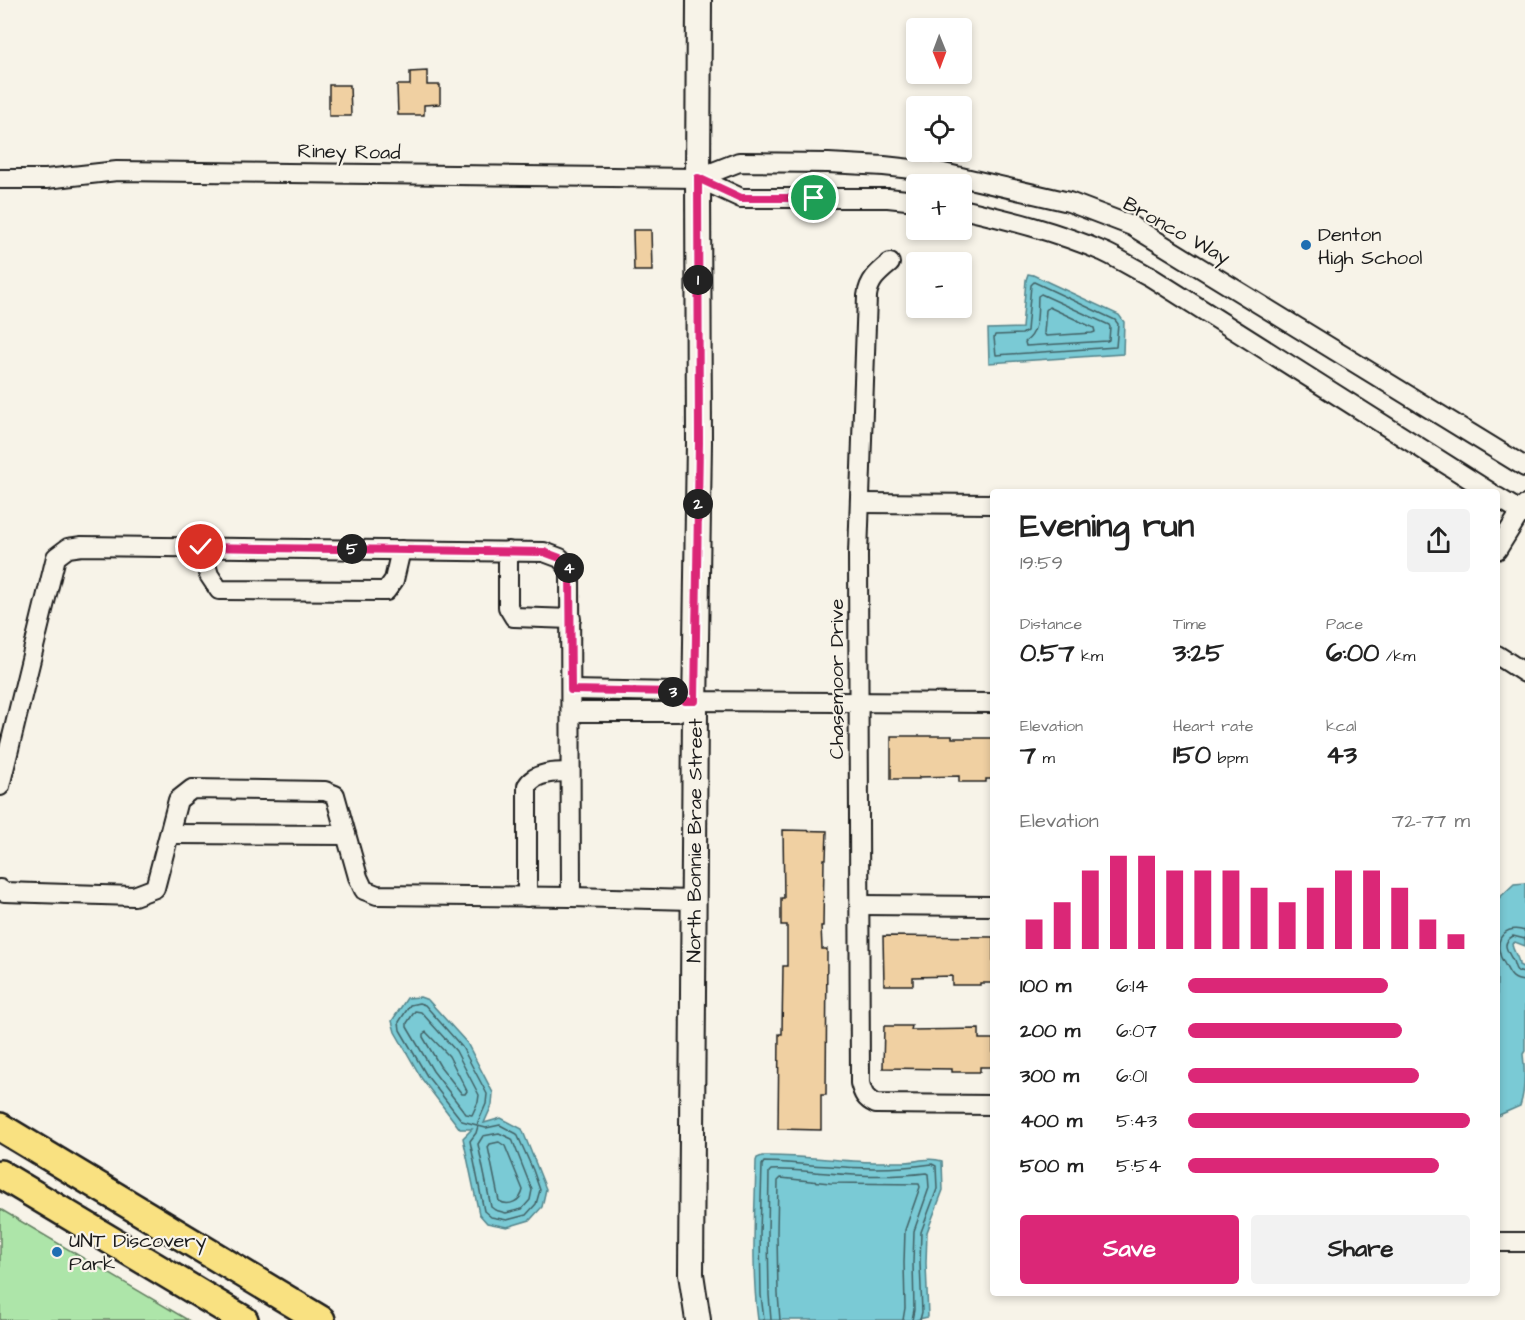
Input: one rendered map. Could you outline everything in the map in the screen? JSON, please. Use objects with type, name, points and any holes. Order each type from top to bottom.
[{"type":"main road","name":"North Bonnie Brae Street","points":[[698,1320],[691,1274],[693,900],[690,701],[699,442],[699,0]]},
{"type":"main road","points":[[0,1126],[321,1320]]},
{"type":"main road","points":[[0,1174],[244,1320]]},
{"type":"street","name":"Bronco Way","points":[[698,178],[739,162],[884,166],[939,172],[1069,202],[1132,226],[1525,467]]},
{"type":"street","name":"Riney Road","points":[[0,179],[46,179],[117,171],[698,178]]},
{"type":"street","points":[[698,178],[741,198],[906,200]]},
{"type":"street","points":[[972,210],[1055,233],[1104,252],[1149,276],[1485,489]]},
{"type":"street","name":"Chasemoor Drive","points":[[890,264],[872,280],[867,296],[858,554],[860,1083],[863,1095],[868,1101],[885,1106],[990,1106]]},
{"type":"street","points":[[1500,498],[1524,510],[1500,546]]},
{"type":"street","points":[[860,503],[990,504]]},
{"type":"street","points":[[0,786],[56,557],[68,548],[82,546],[544,552],[560,558],[570,569],[571,897]]},
{"type":"street","points":[[201,547],[210,575],[219,590],[386,591],[394,580],[401,550]]},
{"type":"street","points":[[508,551],[508,607],[514,617],[571,619]]},
{"type":"street","points":[[1500,657],[1525,673]]},
{"type":"street","points":[[571,690],[676,692],[690,701],[990,703]]},
{"type":"street","points":[[571,712],[677,712],[690,701]]},
{"type":"street","points":[[527,897],[527,786],[530,781],[550,772],[570,772]]},
{"type":"street","points":[[0,890],[4,892],[134,896],[155,888],[178,800],[192,789],[325,791],[335,795],[358,877],[364,890],[377,895],[693,900]]},
{"type":"street","points":[[170,834],[346,835]]},
{"type":"street","points":[[860,905],[990,906]]},
{"type":"street","points":[[1500,1242],[1525,1242]]},
{"type":"green space","name":"UNT Discovery Park","points":[[0,1209],[188,1320],[0,1320]]},
{"type":"water","points":[[1028,274],[1119,315],[1124,322],[1123,354],[989,363],[988,329],[1022,328]]},
{"type":"water","points":[[1525,883],[1525,946],[1515,942],[1512,944],[1519,965],[1525,968],[1524,1087],[1520,1106],[1500,1115],[1500,897],[1514,884]]},
{"type":"water","points":[[420,997],[428,1000],[467,1043],[493,1093],[492,1105],[484,1123],[501,1118],[522,1129],[546,1189],[542,1207],[530,1220],[507,1227],[487,1223],[479,1214],[463,1138],[472,1129],[460,1129],[422,1079],[395,1032],[392,1021],[407,998]]},
{"type":"water","points":[[762,1156],[873,1162],[928,1159],[942,1161],[943,1190],[927,1232],[928,1317],[915,1320],[758,1320],[754,1221],[756,1161]]},
{"type":"building","points":[[427,71],[427,85],[440,85],[440,104],[424,105],[424,115],[398,115],[397,85],[410,85],[410,72]]},
{"type":"building","points":[[329,85],[350,85],[351,116],[329,116]]},
{"type":"building","points":[[633,230],[651,230],[652,271],[634,271]]},
{"type":"building","points":[[891,736],[990,738],[990,779],[986,779],[986,782],[959,782],[959,776],[891,779]]},
{"type":"building","points":[[783,830],[827,831],[826,859],[824,859],[823,926],[821,926],[822,949],[827,949],[826,1095],[821,1095],[821,1130],[778,1129],[779,1034],[782,1034],[783,966],[787,966],[787,925],[781,925],[781,898],[784,898]]},
{"type":"building","points":[[883,936],[990,937],[990,983],[952,985],[952,976],[913,977],[913,985],[884,985]]},
{"type":"building","points":[[884,1026],[912,1026],[911,1030],[979,1029],[979,1039],[990,1039],[990,1067],[980,1067],[980,1072],[952,1072],[952,1069],[883,1068]]},
{"type":"place","name":"Denton High School","points":[[1306,245]]},
{"type":"place","name":"UNT Discovery Park","points":[[57,1252]]},
{"type":"route","points":[[201,547],[544,552],[560,558],[570,569],[571,690],[676,692],[685,701],[695,701],[699,442],[698,178],[741,198],[814,198]]}]
